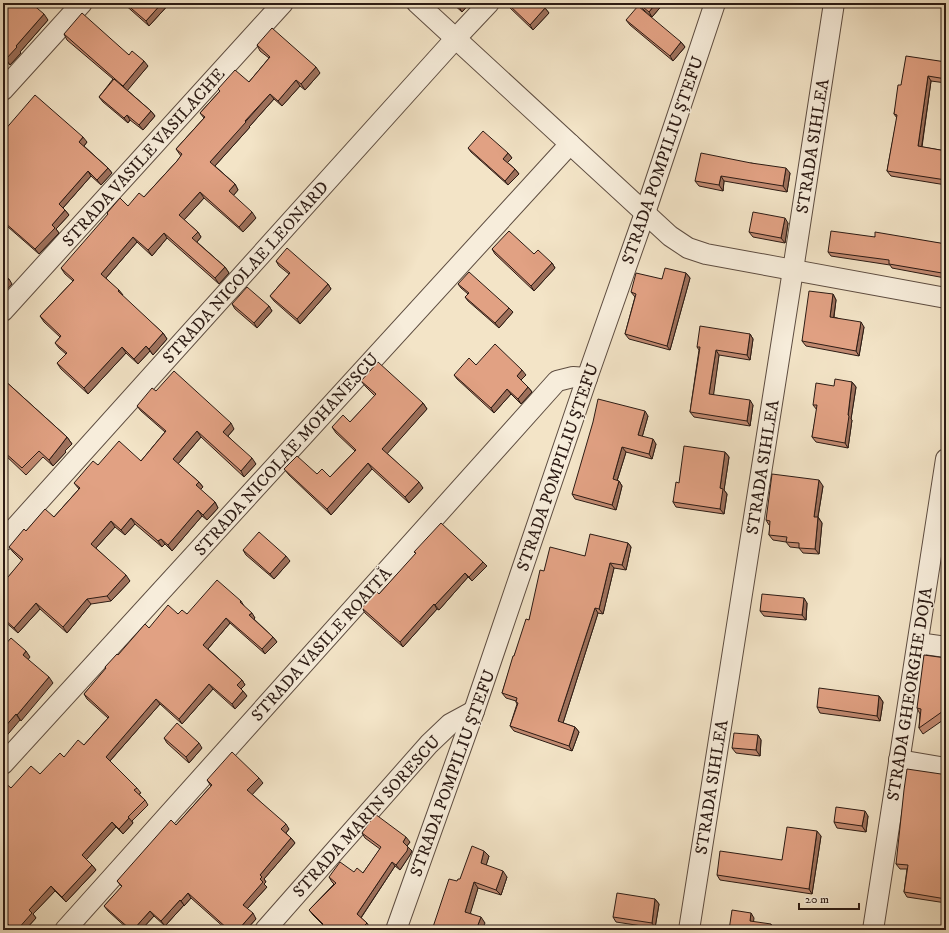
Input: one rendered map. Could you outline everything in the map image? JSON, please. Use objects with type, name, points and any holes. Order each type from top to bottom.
[{"type":"street","points":[[3,90],[82,3]]},
{"type":"street","name":"STRADA VASILE VASILACHE","points":[[3,311],[283,3]]},
{"type":"street","points":[[417,3],[670,236],[688,248],[706,254],[946,298]]},
{"type":"street","name":"STRADA NICOLAE LEONARD","points":[[3,541],[488,3]]},
{"type":"street","name":"STRADA POMPILIU ȘTEFU","points":[[396,930],[474,711],[587,378],[645,213],[715,3]]},
{"type":"street","name":"STRADA SIHLEA","points":[[689,930],[834,3]]},
{"type":"street","name":"STRADA NICOLAE MOHANESCU","points":[[3,764],[570,144]]},
{"type":"street","name":"STRADA VASILE ROAITĂ","points":[[65,930],[557,381],[573,377],[587,378]]},
{"type":"street","name":"STRADA GHEORGHE DOJA","points":[[872,930],[918,643],[942,509],[946,459]]},
{"type":"street","points":[[918,643],[946,647]]},
{"type":"street","name":"STRADA MARIN SORESCU","points":[[265,930],[429,744],[450,724],[474,711]]},
{"type":"street","points":[[899,760],[946,768]]},
{"type":"building","points":[[3,3],[31,3],[44,14],[6,59],[3,57]]},
{"type":"building","points":[[125,3],[162,3],[146,21]]},
{"type":"building","points":[[454,3],[462,3],[459,7]]},
{"type":"building","points":[[507,3],[540,3],[545,8],[530,25]]},
{"type":"building","points":[[638,3],[656,3],[649,12]]},
{"type":"building","points":[[638,6],[681,42],[670,56],[626,20]]},
{"type":"building","points":[[82,13],[129,55],[132,51],[144,61],[123,86],[64,34]]},
{"type":"building","points":[[272,28],[316,67],[301,84],[296,80],[278,101],[270,94],[210,162],[235,184],[229,191],[252,212],[239,227],[200,192],[179,215],[198,232],[192,238],[225,267],[215,278],[164,233],[148,250],[133,237],[101,274],[163,333],[149,349],[146,346],[134,359],[122,347],[84,388],[57,363],[67,353],[55,343],[61,336],[40,316],[74,280],[61,268],[120,198],[128,206],[139,193],[144,197],[177,161],[182,154],[176,149],[205,117],[200,113],[220,91],[218,89],[235,70],[249,82],[270,57],[257,45]]},
{"type":"building","points":[[906,56],[946,62],[946,79],[928,76],[918,146],[946,151],[946,180],[887,171],[897,115],[894,114],[898,85],[901,85]]},
{"type":"building","points":[[114,79],[151,111],[139,125],[127,115],[124,118],[99,97]]},
{"type":"building","points":[[35,95],[83,137],[79,142],[108,168],[97,180],[88,171],[59,204],[65,210],[52,225],[55,228],[35,249],[4,222],[3,223],[3,132]]},
{"type":"building","points":[[483,131],[508,153],[503,159],[515,169],[505,181],[468,148]]},
{"type":"building","points":[[701,153],[786,168],[783,186],[721,176],[719,185],[695,181]]},
{"type":"building","points":[[753,212],[785,218],[781,238],[749,232]]},
{"type":"building","points":[[509,231],[534,254],[538,250],[552,263],[531,286],[492,249]]},
{"type":"building","points":[[831,231],[875,237],[875,232],[946,244],[942,273],[889,264],[889,260],[828,252]]},
{"type":"building","points":[[287,248],[328,284],[297,319],[270,296],[290,273],[276,261]]},
{"type":"building","points":[[665,268],[686,273],[667,346],[625,334],[636,294],[631,292],[636,273],[662,279]]},
{"type":"building","points":[[469,272],[509,308],[495,323],[465,297],[469,293],[458,284]]},
{"type":"building","points":[[3,274],[9,279],[3,285]]},
{"type":"building","points":[[247,287],[269,306],[254,323],[232,304]]},
{"type":"building","points":[[809,291],[833,294],[830,317],[861,322],[856,351],[802,341]]},
{"type":"building","points":[[700,326],[750,334],[747,355],[716,350],[709,394],[750,400],[747,421],[690,412],[700,347],[697,347]]},
{"type":"building","points":[[495,344],[522,370],[517,376],[528,387],[518,399],[507,389],[491,408],[454,375],[469,358],[476,365]]},
{"type":"building","points":[[378,362],[423,403],[382,449],[419,482],[405,497],[368,463],[327,509],[284,469],[297,456],[317,474],[322,469],[330,477],[356,450],[332,427],[343,415],[350,422],[376,394],[361,381]]},
{"type":"building","points":[[174,371],[231,423],[223,432],[252,458],[241,471],[197,431],[173,459],[199,482],[196,485],[215,502],[203,515],[198,510],[168,545],[161,539],[158,541],[131,518],[121,530],[111,521],[91,544],[126,575],[107,596],[87,599],[63,627],[36,603],[14,628],[3,618],[3,583],[23,559],[9,547],[24,529],[26,531],[45,509],[54,517],[80,488],[74,483],[93,461],[98,465],[119,441],[141,461],[166,431],[137,406],[152,388],[156,391]]},
{"type":"building","points":[[3,379],[67,437],[49,460],[39,451],[22,468],[3,451]]},
{"type":"building","points":[[835,379],[852,382],[845,443],[812,437],[817,405],[813,405],[816,383],[834,386]]},
{"type":"building","points":[[598,399],[645,411],[638,435],[653,439],[649,454],[622,447],[613,479],[619,481],[612,505],[572,494],[593,422]]},
{"type":"building","points":[[684,446],[725,452],[720,488],[723,489],[720,509],[673,502],[676,482],[679,483]]},
{"type":"building","points":[[772,474],[819,480],[814,517],[818,517],[815,549],[799,548],[799,543],[786,542],[787,537],[769,535],[770,521],[766,520]]},
{"type":"building","points":[[441,523],[483,562],[469,577],[465,573],[435,605],[434,604],[400,642],[362,608],[376,591],[379,594],[416,553],[414,552]]},
{"type":"building","points":[[259,532],[286,556],[270,574],[243,550]]},
{"type":"building","points":[[590,534],[628,543],[622,565],[610,563],[599,609],[595,608],[558,721],[575,727],[569,746],[510,726],[518,703],[516,702],[517,698],[502,693],[526,619],[529,620],[540,570],[544,571],[550,547],[585,556]]},
{"type":"building","points":[[217,580],[241,601],[240,602],[252,613],[249,615],[273,637],[262,649],[226,618],[203,645],[242,680],[237,685],[243,691],[232,704],[209,684],[179,719],[156,699],[106,757],[137,788],[134,790],[145,800],[128,817],[129,818],[119,829],[112,822],[82,855],[92,865],[62,897],[51,886],[29,910],[32,913],[17,930],[14,930],[3,919],[3,783],[4,782],[11,788],[31,766],[40,774],[60,753],[64,757],[78,740],[84,745],[109,717],[84,694],[106,668],[105,667],[117,654],[118,655],[145,624],[149,628],[168,605],[178,614],[182,610],[187,614]]},
{"type":"building","points":[[762,594],[804,598],[802,615],[760,611]]},
{"type":"building","points":[[11,638],[26,651],[23,655],[49,677],[17,715],[16,714],[3,729],[3,647]]},
{"type":"building","points":[[924,655],[946,658],[946,709],[919,728],[921,709],[917,708]]},
{"type":"building","points":[[819,688],[879,696],[877,716],[817,707]]},
{"type":"building","points":[[177,723],[199,743],[186,757],[164,738]]},
{"type":"building","points":[[734,733],[758,735],[756,750],[732,748]]},
{"type":"building","points":[[232,752],[259,778],[247,790],[286,824],[281,829],[291,838],[260,875],[262,877],[260,879],[263,882],[243,905],[253,913],[238,930],[229,930],[188,893],[161,921],[150,911],[133,930],[131,930],[104,906],[122,886],[117,881],[171,820],[176,825],[212,785],[207,780]]},
{"type":"building","points":[[907,769],[946,774],[946,899],[904,892],[908,865],[896,864]]},
{"type":"building","points":[[836,807],[865,811],[862,826],[834,822]]},
{"type":"building","points":[[375,814],[406,837],[403,842],[408,847],[407,851],[396,865],[392,862],[357,914],[367,923],[360,930],[318,930],[323,924],[309,910],[336,883],[329,877],[340,862],[354,872],[357,868],[363,873],[381,847],[362,833]]},
{"type":"building","points":[[787,827],[817,831],[809,889],[717,875],[720,851],[782,860]]},
{"type":"building","points":[[472,846],[484,851],[481,863],[503,871],[496,890],[474,882],[465,912],[481,917],[476,930],[432,930],[449,879],[457,881],[460,879]]},
{"type":"building","points":[[617,893],[655,899],[652,923],[613,917]]},
{"type":"building","points":[[732,910],[751,913],[750,921],[771,924],[770,930],[729,930]]},
{"type":"building","points":[[6,925],[10,930],[3,930]]}]
